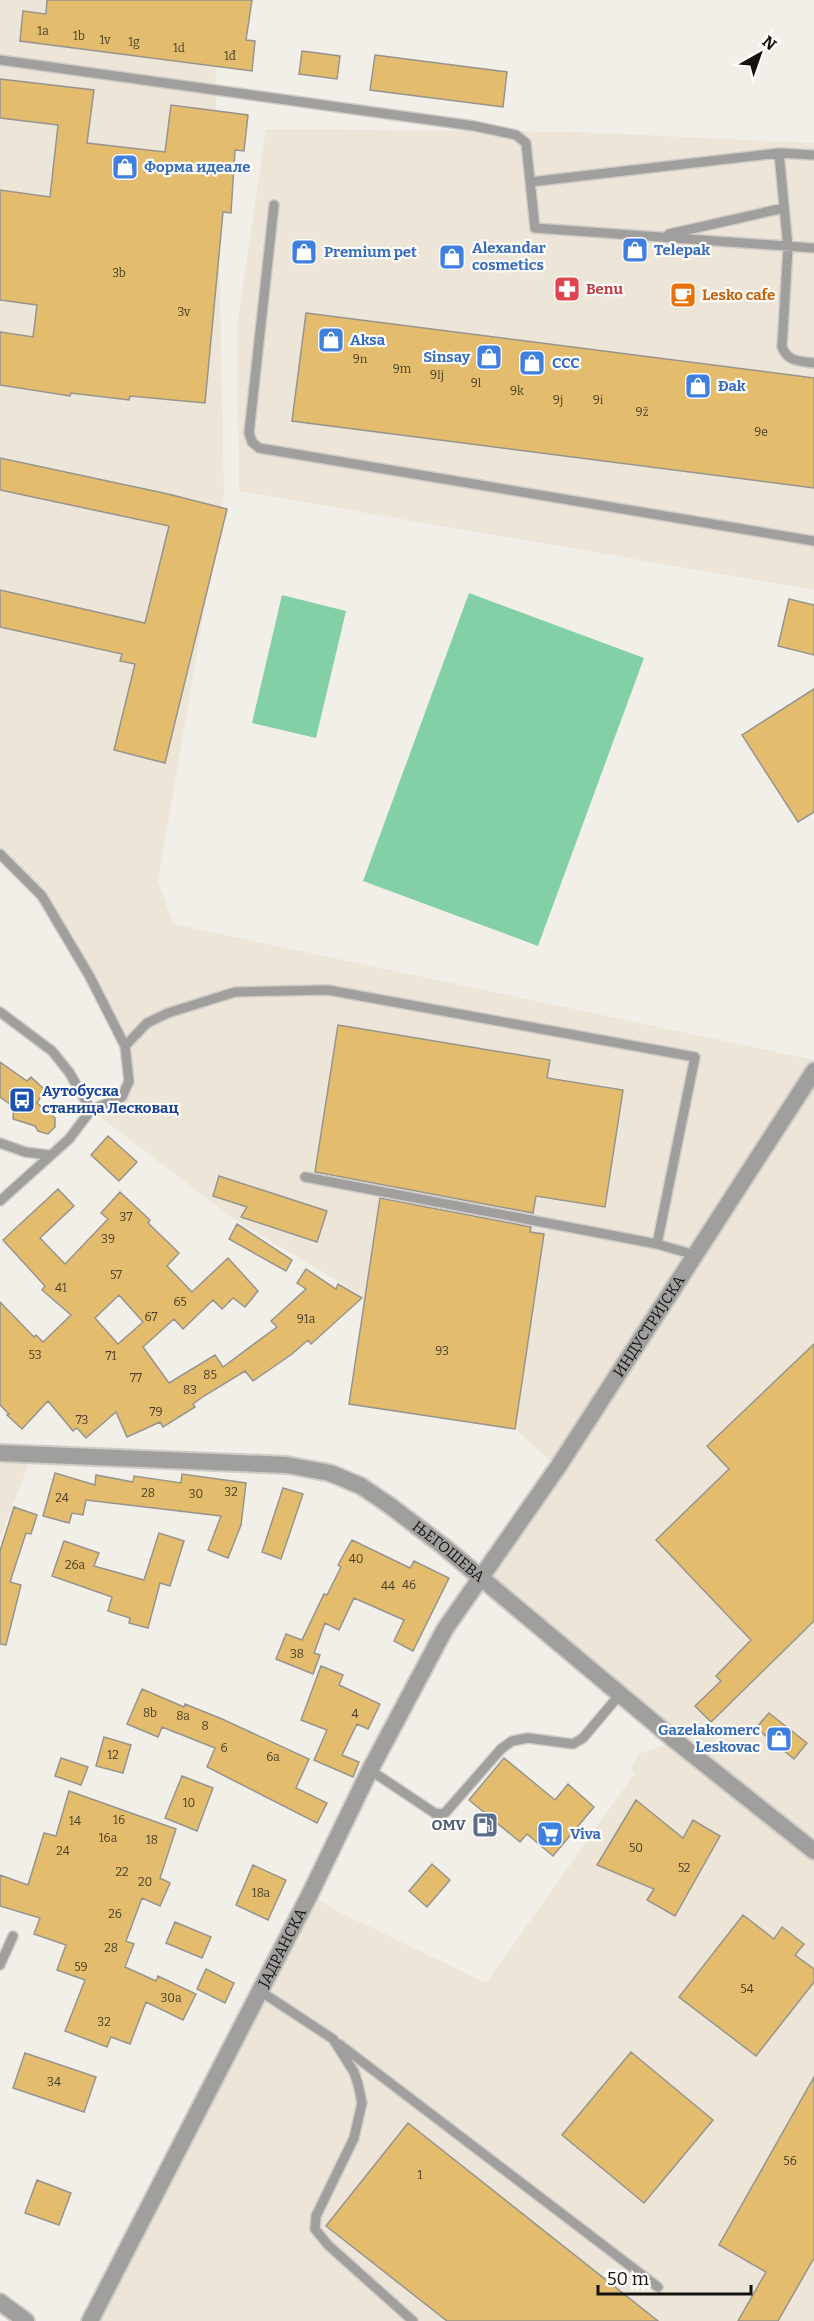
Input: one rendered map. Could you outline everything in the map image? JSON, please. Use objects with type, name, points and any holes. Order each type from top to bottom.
[{"type":"street","name":"ИНДУСТРИЈСКА","points":[[480,1577],[558,1467],[814,1071]]},
{"type":"street","name":"ЊЕГОШЕВА","points":[[0,1453],[276,1465],[330,1473],[361,1486],[427,1533],[677,1742],[814,1851]]},
{"type":"street","name":"ЈАДРАНСКА","points":[[90,2321],[310,1894],[370,1770],[445,1629],[480,1577]]},
{"type":"street","points":[[0,2302],[26,2321]]},
{"type":"lane","points":[[0,60],[474,126],[516,135],[526,143],[535,228],[661,236],[788,248],[814,248]]},
{"type":"lane","points":[[530,182],[779,153],[814,156]]},
{"type":"lane","points":[[779,153],[788,248],[782,347],[790,360],[814,363]]},
{"type":"lane","points":[[274,205],[249,433],[252,442],[259,448],[814,541]]},
{"type":"lane","points":[[661,236],[784,208]]},
{"type":"lane","points":[[0,854],[42,896],[90,977],[125,1046],[129,1081],[122,1097],[91,1110],[69,1139],[0,1201]]},
{"type":"lane","points":[[125,1046],[147,1023],[168,1013],[235,993],[328,990],[695,1057],[657,1244]]},
{"type":"lane","points":[[0,1012],[52,1052],[69,1072],[91,1110]]},
{"type":"lane","points":[[0,1143],[25,1152],[49,1155]]},
{"type":"lane","points":[[305,1177],[657,1244],[695,1256]]},
{"type":"lane","points":[[370,1770],[436,1814],[445,1813],[501,1749],[512,1741],[528,1738],[573,1743],[583,1738],[621,1693]]},
{"type":"lane","points":[[0,1965],[13,1936]]},
{"type":"lane","points":[[260,1990],[333,2038],[658,2287]]},
{"type":"lane","points":[[333,2038],[354,2072],[362,2103],[354,2138],[316,2216],[315,2229],[328,2245],[413,2321]]},
{"type":"shaded area","points":[[0,0],[214,0],[224,495],[158,881],[173,924],[814,1060],[814,2321],[90,2321],[310,1894],[337,1911],[486,1983],[635,1773],[630,1769],[640,1753],[676,1742],[480,1577],[557,1467],[515,1429],[349,1404],[364,1297],[234,1219],[91,1110],[122,1097],[129,1081],[125,1046],[42,896],[0,854]]},
{"type":"shaded area","points":[[266,129],[578,132],[814,143],[814,590],[239,491],[237,326]]},
{"type":"shaded area","points":[[0,1453],[32,1456],[0,1537]]},
{"type":"green space","points":[[469,593],[644,658],[538,946],[363,881]]},
{"type":"green space","points":[[282,595],[346,611],[316,738],[252,723]]},
{"type":"building","points":[[47,0],[252,0],[246,40],[255,41],[252,71],[20,41],[23,11],[46,14]]},
{"type":"building","points":[[302,51],[340,56],[337,79],[299,74]]},
{"type":"building","points":[[375,55],[507,72],[503,107],[370,90]]},
{"type":"building","points":[[0,79],[94,90],[87,143],[165,152],[171,105],[248,115],[244,151],[235,150],[231,213],[223,212],[205,403],[130,396],[129,400],[71,393],[70,396],[0,385],[0,332],[33,337],[37,305],[0,300],[0,190],[50,197],[58,125],[0,118]]},
{"type":"building","points":[[306,313],[814,378],[814,488],[292,421]]},
{"type":"building","points":[[0,458],[227,509],[165,763],[114,750],[135,664],[120,661],[122,654],[0,627],[0,590],[145,623],[169,526],[0,490]]},
{"type":"building","points":[[789,599],[814,605],[814,655],[778,646]]},
{"type":"building","points":[[814,689],[814,812],[798,822],[742,735]]},
{"type":"building","points":[[338,1025],[550,1060],[547,1078],[623,1090],[605,1207],[536,1196],[533,1213],[315,1172]]},
{"type":"building","name":"Аутобуска станица Лесковац","points":[[0,1062],[27,1081],[31,1077],[45,1090],[37,1103],[55,1118],[55,1127],[48,1134],[38,1131],[35,1126],[13,1119],[14,1107],[0,1097]]},
{"type":"building","points":[[108,1136],[137,1162],[119,1181],[91,1155]]},
{"type":"building","points":[[219,1176],[327,1211],[317,1242],[241,1217],[247,1207],[213,1196]]},
{"type":"building","points":[[58,1189],[74,1206],[40,1238],[65,1264],[108,1219],[101,1213],[120,1192],[150,1220],[148,1223],[179,1253],[167,1266],[192,1292],[228,1258],[258,1291],[245,1307],[233,1298],[222,1309],[213,1300],[183,1329],[174,1319],[143,1347],[169,1383],[215,1355],[223,1367],[277,1327],[271,1321],[306,1289],[297,1283],[306,1269],[336,1289],[338,1284],[362,1298],[311,1344],[308,1340],[253,1381],[245,1371],[204,1396],[193,1404],[195,1407],[163,1427],[160,1422],[127,1437],[116,1412],[86,1438],[77,1428],[73,1431],[48,1401],[22,1429],[0,1405],[0,1302],[34,1337],[36,1335],[43,1342],[71,1315],[42,1290],[45,1286],[3,1240]],"holes":[[[119,1295],[143,1322],[118,1344],[95,1318]]]},
{"type":"building","points":[[380,1198],[531,1227],[530,1232],[544,1234],[515,1429],[349,1404]]},
{"type":"building","points":[[237,1224],[292,1260],[286,1271],[229,1239]]},
{"type":"building","points":[[814,1344],[814,1621],[711,1722],[695,1706],[721,1681],[716,1676],[751,1640],[656,1540],[729,1469],[707,1446]]},
{"type":"building","points":[[55,1473],[95,1485],[96,1475],[133,1482],[134,1476],[181,1483],[182,1474],[246,1483],[241,1525],[228,1558],[208,1550],[221,1516],[86,1500],[83,1515],[72,1513],[69,1523],[43,1516]]},
{"type":"building","points":[[283,1488],[303,1494],[281,1559],[262,1552]]},
{"type":"building","points":[[14,1507],[37,1515],[31,1534],[26,1533],[10,1582],[21,1585],[6,1645],[0,1644],[0,1551]]},
{"type":"building","points":[[159,1533],[184,1541],[170,1586],[160,1583],[148,1628],[129,1623],[130,1618],[108,1611],[112,1597],[52,1576],[64,1541],[99,1553],[94,1566],[144,1580]]},
{"type":"building","points":[[352,1540],[410,1568],[414,1561],[449,1578],[413,1651],[394,1641],[404,1620],[354,1598],[339,1630],[325,1623],[314,1653],[320,1655],[313,1674],[276,1659],[286,1634],[302,1640],[324,1594],[327,1595],[341,1567],[338,1565]]},
{"type":"building","points":[[321,1666],[343,1675],[339,1685],[380,1704],[368,1729],[357,1724],[342,1755],[359,1762],[353,1777],[314,1760],[327,1730],[301,1720]]},
{"type":"building","points":[[142,1689],[184,1707],[185,1704],[222,1719],[309,1759],[296,1788],[327,1803],[317,1823],[207,1767],[215,1748],[162,1727],[158,1737],[127,1724]]},
{"type":"building","points":[[769,1713],[807,1743],[794,1759],[756,1728]]},
{"type":"building","points":[[104,1737],[131,1745],[123,1773],[96,1766]]},
{"type":"building","points":[[61,1758],[88,1767],[81,1785],[55,1776]]},
{"type":"building","points":[[504,1758],[555,1800],[568,1784],[594,1807],[553,1856],[527,1834],[520,1842],[469,1800]]},
{"type":"building","points":[[182,1776],[213,1788],[197,1831],[165,1818]]},
{"type":"building","points":[[69,1791],[176,1829],[160,1878],[170,1883],[160,1906],[142,1898],[126,1941],[134,1944],[125,1967],[156,1981],[158,1976],[196,1994],[183,2020],[146,2002],[130,2044],[111,2037],[107,2047],[65,2031],[85,1980],[57,1970],[66,1945],[34,1934],[40,1918],[0,1906],[0,1875],[28,1885],[44,1833],[56,1836]]},
{"type":"building","points":[[636,1800],[683,1838],[693,1820],[720,1836],[675,1916],[647,1900],[654,1889],[597,1865]]},
{"type":"building","points":[[432,1864],[450,1880],[427,1907],[409,1891]]},
{"type":"building","points":[[253,1865],[286,1880],[268,1920],[236,1905]]},
{"type":"building","points":[[743,1915],[774,1939],[782,1927],[804,1944],[795,1955],[814,1969],[814,1982],[756,2056],[679,1997]]},
{"type":"building","points":[[175,1922],[211,1937],[202,1958],[166,1943]]},
{"type":"building","points":[[206,1969],[234,1983],[225,2003],[197,1989]]},
{"type":"building","points":[[631,2052],[713,2120],[644,2203],[562,2135]]},
{"type":"building","points":[[25,2053],[96,2077],[84,2112],[13,2088]]},
{"type":"building","points":[[814,2077],[814,2258],[778,2321],[738,2321],[766,2272],[719,2245]]},
{"type":"building","points":[[408,2123],[658,2321],[447,2321],[326,2226]]},
{"type":"building","points":[[37,2180],[71,2193],[59,2225],[25,2213]]},
{"type":"place","name":"Форма идеале","points":[[125,167]]},
{"type":"place","name":"Telepak","points":[[635,250]]},
{"type":"place","name":"Premium pet","points":[[304,252]]},
{"type":"place","name":"Alexandar cosmetics","points":[[452,257]]},
{"type":"place","name":"Benu","points":[[567,289]]},
{"type":"place","name":"Lesko cafe","points":[[683,295]]},
{"type":"place","name":"Aksa","points":[[331,340]]},
{"type":"place","name":"Sinsay","points":[[489,357]]},
{"type":"place","name":"CCC","points":[[532,363]]},
{"type":"place","name":"Đak","points":[[698,386]]},
{"type":"place","name":"Аутобуска станица Лесковац","points":[[22,1100]]},
{"type":"place","name":"Gazelakomerc Leskovac","points":[[779,1739]]},
{"type":"place","name":"OMV","points":[[485,1825]]},
{"type":"place","name":"Viva","points":[[550,1834]]}]
